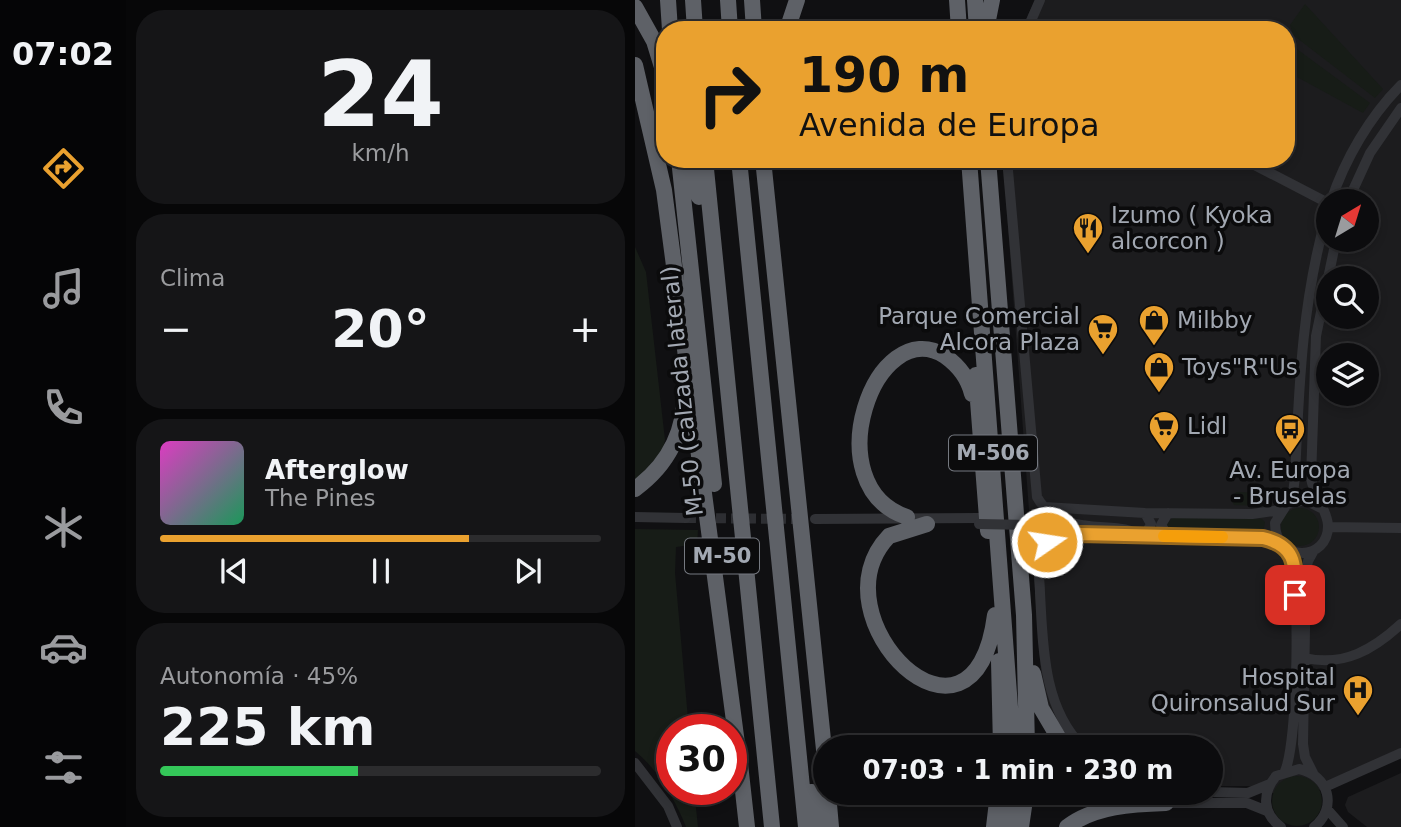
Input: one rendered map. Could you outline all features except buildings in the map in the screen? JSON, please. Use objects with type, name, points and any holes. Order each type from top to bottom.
[{"type":"highway","points":[[668,0],[670,21]]},
{"type":"highway","points":[[693,0],[694,21]]},
{"type":"highway","points":[[728,0],[729,21]]},
{"type":"highway","points":[[752,0],[753,21]]},
{"type":"highway","points":[[790,21],[797,0]]},
{"type":"highway","points":[[957,0],[958,21]]},
{"type":"highway","points":[[975,0],[976,21]]},
{"type":"highway","points":[[988,21],[992,0]]},
{"type":"highway","points":[[635,7],[656,48]]},
{"type":"highway","points":[[635,65],[656,152]]},
{"type":"highway","points":[[659,168],[733,714]]},
{"type":"highway","name":"M-50 (calzada lateral)","points":[[680,168],[726,596],[736,714]]},
{"type":"highway","name":"M-50","points":[[693,168],[706,248],[718,295]]},
{"type":"highway","name":"M-50","points":[[706,168],[772,827]]},
{"type":"highway","name":"M-50","points":[[740,168],[806,827]]},
{"type":"highway","points":[[764,168],[822,735]]},
{"type":"highway","points":[[774,168],[788,335],[786,381]]},
{"type":"highway","points":[[968,168],[979,418],[995,615],[1000,735]]},
{"type":"highway","name":"M-506","points":[[969,168],[1012,735]]},
{"type":"highway","name":"M-506","points":[[990,168],[1024,615],[1027,735]]},
{"type":"highway","points":[[635,489],[650,478],[673,447],[685,406],[685,377],[665,220],[664,190]]},
{"type":"highway","points":[[907,517],[884,507],[871,493],[864,474],[861,428],[867,401],[878,376],[891,360],[907,352],[940,353],[956,364],[969,381],[979,418]]},
{"type":"highway","points":[[927,524],[889,536],[872,564],[869,592],[875,625],[888,651],[907,673],[928,684],[951,685],[967,678],[983,661],[992,641],[995,615]]},
{"type":"highway","points":[[1024,615],[1030,638],[1034,683],[1041,708],[1057,735]]},
{"type":"highway","points":[[794,704],[818,827]]},
{"type":"highway","name":"M-50 (calzada lateral)","points":[[745,805],[747,827]]},
{"type":"highway","points":[[829,805],[831,827]]},
{"type":"highway","points":[[994,827],[997,805]]},
{"type":"highway","points":[[1007,827],[1010,805]]},
{"type":"highway","points":[[1021,827],[1024,805]]},
{"type":"highway","points":[[1067,827],[1102,811],[1132,805]]},
{"type":"street","points":[[1031,21],[1040,0]]},
{"type":"street","points":[[1335,189],[1370,123],[1401,85]]},
{"type":"street","points":[[1354,189],[1370,153],[1401,108]]},
{"type":"street","points":[[1008,168],[1036,498],[1060,519],[1097,529],[1128,529],[1141,537]]},
{"type":"street","points":[[1261,168],[1316,196]]},
{"type":"street","points":[[1285,771],[1292,744],[1295,572],[1274,523],[1293,493],[1300,358],[1316,252]]},
{"type":"street","points":[[1334,252],[1314,353],[1311,478],[1313,492],[1328,527],[1326,536],[1308,561],[1306,573],[1303,744],[1305,757],[1313,773],[1325,787],[1327,810],[1343,827]]},
{"type":"street","points":[[1044,507],[1145,513],[1252,514],[1305,500],[1321,508]]},
{"type":"street","points":[[815,519],[907,517],[1038,522],[1123,512]]},
{"type":"street","points":[[1141,537],[1151,524],[1145,513]]},
{"type":"street","points":[[1168,513],[1161,525],[1168,536]]},
{"type":"street","points":[[635,517],[686,518]]},
{"type":"street","points":[[880,519],[927,524],[979,521]]},
{"type":"street","points":[[1038,522],[1079,534],[1263,538],[1297,553],[1315,550]]},
{"type":"street","points":[[1328,527],[1401,528]]},
{"type":"street","points":[[1074,735],[1060,715],[1043,661],[1039,564],[1042,548],[1047,542],[1079,534]]},
{"type":"street","points":[[1305,658],[1321,661],[1352,657],[1379,644],[1401,624]]},
{"type":"street","points":[[1325,787],[1401,753]]},
{"type":"street","points":[[635,764],[668,806],[678,827]]},
{"type":"street","points":[[1223,792],[1248,793],[1270,784],[1285,771],[1299,769],[1313,773]]},
{"type":"street","points":[[1267,811],[1266,793],[1270,784]]},
{"type":"street","points":[[1223,803],[1247,803],[1267,811],[1281,827]]},
{"type":"street","points":[[1313,827],[1327,810]]},
{"type":"shaded area","points":[[1035,0],[1401,0],[1401,753],[1297,800],[1248,786],[1223,786],[1223,735],[1065,735],[1051,714],[1042,686],[1004,168],[1295,168],[1295,21],[1025,21]]},
{"type":"shaded area","points":[[1305,4],[1383,89],[1375,98],[1295,37],[1295,21],[1293,21]]},
{"type":"shaded area","points":[[1295,48],[1370,103],[1363,113],[1295,76]]},
{"type":"shaded area","points":[[635,247],[646,272],[665,440],[662,452],[635,481]]},
{"type":"shaded area","points":[[1236,492],[1268,493],[1271,498],[1264,506],[1234,505],[1231,499]]},
{"type":"shaded area","points":[[1300,508],[1313,514],[1319,527],[1313,540],[1300,546],[1287,540],[1281,527],[1287,514]]},
{"type":"shaded area","points":[[1173,518],[1262,519],[1265,522],[1263,533],[1171,531],[1166,524]]},
{"type":"shaded area","points":[[635,529],[698,530],[697,544],[676,547],[675,573],[688,714],[656,714],[656,774],[635,751]]},
{"type":"shaded area","points":[[1401,773],[1401,827],[1367,827],[1348,812],[1345,805],[1348,797]]},
{"type":"shaded area","points":[[1297,776],[1315,783],[1322,801],[1315,819],[1297,826],[1279,819],[1272,801],[1279,783]]},
{"type":"shaded area","points":[[696,805],[698,827],[686,827],[677,806]]},
{"type":"tunnel","points":[[686,518],[805,519]]},
{"type":"slow traffic","points":[[1164,536],[1222,537]]},
{"type":"place","name":"Izumo ( Kyoka alcorcon )","points":[[1088,255]]},
{"type":"place","name":"Milbby","points":[[1154,347]]},
{"type":"place","name":"Parque Comercial Alcora Plaza","points":[[1103,356]]},
{"type":"place","name":"Toys\"R\"Us","points":[[1159,394]]},
{"type":"place","name":"Lidl","points":[[1164,453]]},
{"type":"place","name":"Av. Europa - Bruselas","points":[[1290,456]]},
{"type":"place","name":"Hospital Quironsalud Sur","points":[[1358,717]]},
{"type":"route","points":[[1047,542],[1079,534],[1263,538],[1280,543],[1289,550],[1295,572],[1295,595]]}]
